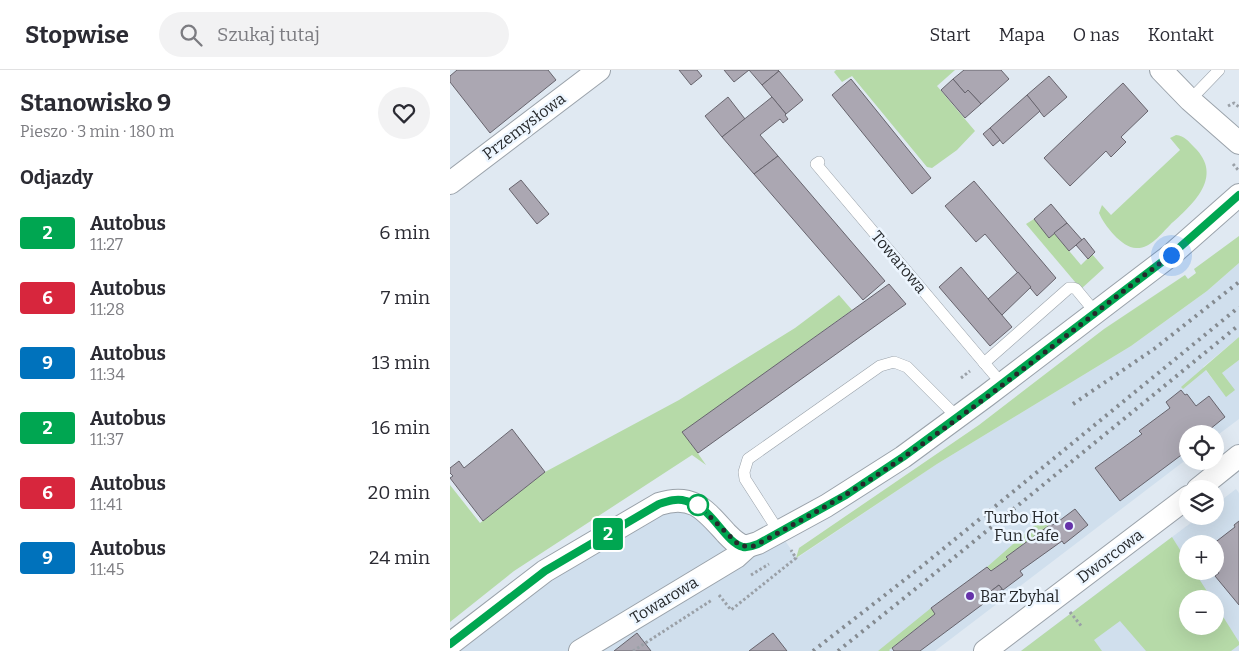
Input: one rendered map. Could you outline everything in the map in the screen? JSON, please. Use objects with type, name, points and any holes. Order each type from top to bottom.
[{"type":"street","points":[[1161,70],[1190,100],[1239,143]]},
{"type":"street","name":"Przemysłowa","points":[[450,183],[592,72]]},
{"type":"street","name":"Towarowa","points":[[580,651],[736,557],[747,547],[785,541],[1002,384],[1190,240],[1239,195]]},
{"type":"street","points":[[1209,480],[1239,456]]},
{"type":"street","points":[[450,644],[545,571],[659,504],[672,500],[685,500],[698,505],[734,542],[747,547]]},
{"type":"street","name":"Dworcowa","points":[[985,651],[1179,504]]},
{"type":"lane","points":[[1190,100],[1219,70]]},
{"type":"lane","name":"Towarowa","points":[[819,162],[816,164],[1002,384]]},
{"type":"lane","points":[[984,363],[1069,288],[1076,289],[1095,312]]},
{"type":"lane","points":[[785,541],[745,479],[744,472],[748,459],[880,366],[894,362],[907,367],[957,417]]},
{"type":"path","points":[[961,378],[973,368]]},
{"type":"path","points":[[719,595],[731,610],[796,558],[785,541]]},
{"type":"path","points":[[1067,608],[1082,627]]},
{"type":"shaded area","points":[[1239,263],[1239,337],[1203,367],[1226,396],[1222,373],[1239,360],[1239,419],[1224,430],[1224,425],[1179,425],[1179,465],[935,651],[450,651],[450,644],[672,500],[734,542],[779,532],[797,558],[937,464],[1131,346],[1207,291]]},
{"type":"shaded area","points":[[1236,489],[1239,493],[1239,651],[1021,651],[1188,525],[1224,525],[1224,498]]},
{"type":"green space","points":[[836,70],[955,70],[937,86],[975,131],[957,150],[932,168],[927,167],[852,76],[842,82],[834,72]]},
{"type":"green space","points":[[1176,135],[1186,139],[1203,158],[1206,180],[1202,190],[1187,209],[1155,240],[1141,248],[1131,247],[1119,240],[1105,224],[1099,213],[1102,205],[1111,215],[1180,150],[1170,138]]},
{"type":"green space","points":[[1034,219],[1049,237],[1054,233],[1081,265],[1092,254],[1104,268],[1081,289],[1026,224]]},
{"type":"green space","points":[[1239,236],[1239,263],[1207,291],[1131,346],[937,464],[796,558],[799,548],[979,425],[1104,329],[1185,275],[1188,279],[1196,273],[1194,269]]},
{"type":"green space","points":[[839,295],[852,310],[683,432],[706,465],[692,455],[514,571],[450,622],[450,485],[480,523],[545,472],[679,400],[795,328]]},
{"type":"green space","points":[[1239,337],[1239,360],[1222,373],[1235,390],[1226,397],[1206,370],[1183,389],[1181,387]]},
{"type":"green space","points":[[1045,516],[1051,524],[991,571],[987,567]]},
{"type":"green space","points":[[1172,537],[1179,548],[1179,580],[1200,580],[1206,590],[1179,590],[1179,635],[1224,635],[1224,618],[1239,642],[1239,645],[1231,651],[1146,651],[1120,621],[1094,640],[1102,651],[1021,651]]},
{"type":"green space","points":[[931,608],[935,614],[890,651],[878,651]]},
{"type":"building","points":[[457,70],[548,70],[556,80],[490,133],[450,82],[450,76]]},
{"type":"building","points":[[679,70],[697,70],[702,76],[691,85]]},
{"type":"building","points":[[724,70],[749,70],[734,82]]},
{"type":"building","points":[[749,70],[778,70],[779,71],[762,85]]},
{"type":"building","points":[[964,70],[1001,70],[1009,79],[981,104],[968,90],[965,93],[953,79]]},
{"type":"building","points":[[779,71],[803,100],[786,114],[762,85]]},
{"type":"building","points":[[1049,76],[1067,97],[1044,117],[1027,95]]},
{"type":"building","points":[[851,79],[931,178],[912,194],[832,95]]},
{"type":"building","points":[[953,79],[965,93],[968,90],[981,104],[965,118],[941,90]]},
{"type":"building","points":[[1123,83],[1148,111],[1121,137],[1126,142],[1111,157],[1106,151],[1070,186],[1044,158]]},
{"type":"building","points":[[1027,95],[1040,111],[1003,144],[990,128]]},
{"type":"building","points":[[728,97],[745,119],[722,137],[705,116]]},
{"type":"building","points":[[772,97],[788,119],[783,123],[780,119],[760,135],[778,156],[754,174],[722,137]]},
{"type":"building","points":[[990,128],[1000,140],[993,146],[983,134]]},
{"type":"building","points":[[778,156],[885,281],[863,300],[754,174]]},
{"type":"building","points":[[521,180],[549,214],[537,224],[509,189]]},
{"type":"building","points":[[974,181],[1056,278],[1037,296],[985,234],[976,242],[945,206]]},
{"type":"building","points":[[1051,204],[1067,223],[1049,238],[1034,219]]},
{"type":"building","points":[[1067,223],[1082,240],[1069,251],[1054,233]]},
{"type":"building","points":[[1084,238],[1095,252],[1088,259],[1076,245]]},
{"type":"building","points":[[961,267],[1012,327],[990,346],[939,287]]},
{"type":"building","points":[[1018,272],[1031,287],[1002,315],[988,299]]},
{"type":"building","points":[[889,284],[906,304],[698,453],[682,432]]},
{"type":"building","points":[[1181,390],[1185,395],[1187,394],[1196,406],[1209,396],[1225,417],[1215,425],[1179,425],[1179,457],[1120,501],[1095,468],[1142,434],[1139,431],[1170,408],[1166,402]]},
{"type":"building","points":[[512,429],[545,472],[483,521],[450,478],[453,476],[450,473],[450,468],[459,461],[464,468]]},
{"type":"building","points":[[1075,509],[1088,525],[1064,544],[1062,541],[1020,571],[1023,575],[1003,590],[999,585],[979,600],[983,604],[920,651],[894,651],[892,648],[935,614],[931,608],[987,567],[991,571],[1008,559],[1006,557]]},
{"type":"building","points":[[1239,521],[1239,605],[1218,580],[1224,580],[1224,536],[1235,527],[1234,525]]},
{"type":"building","points":[[999,585],[1002,589],[982,604],[979,600]]},
{"type":"building","points":[[637,633],[651,651],[614,651]]},
{"type":"building","points":[[773,633],[787,651],[749,651]]},
{"type":"railway","points":[[1073,404],[1154,349],[1239,282]]},
{"type":"railway","points":[[813,651],[921,567],[1239,307]]},
{"type":"railway","points":[[838,651],[1239,325]]},
{"type":"bus line","name":"2","points":[[450,644],[545,571],[659,504],[672,500],[685,500],[698,505],[708,513],[734,542],[745,547],[751,547],[846,495],[894,463],[986,396],[1171,255],[1239,195]]},
{"type":"place","name":"Turbo Hot Fun Cafe","points":[[1069,526]]},
{"type":"place","name":"Bar Zbyhal","points":[[970,596]]},
{"type":"route","points":[[698,505],[708,513],[734,542],[745,547],[758,544],[846,495],[894,463],[986,396],[1171,255]]}]
